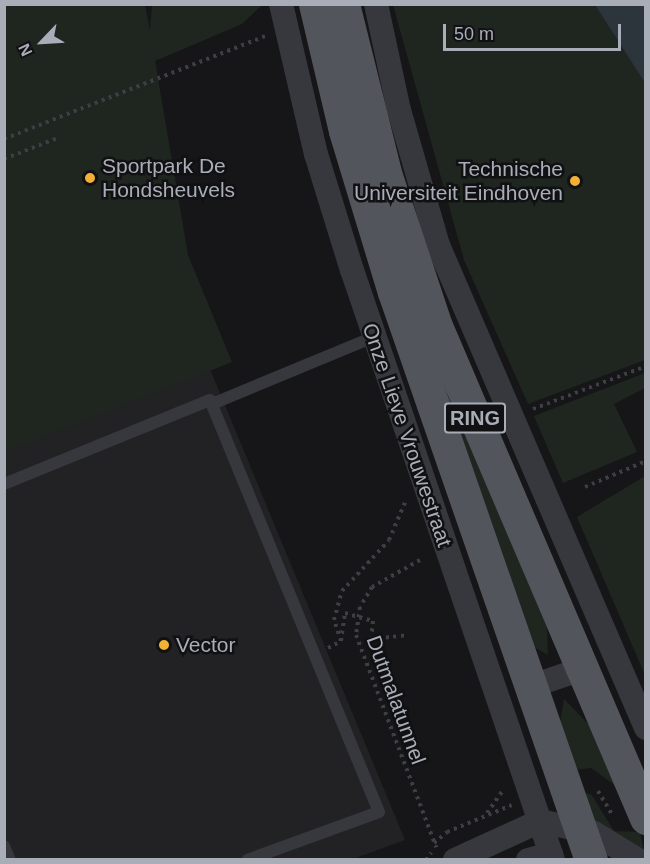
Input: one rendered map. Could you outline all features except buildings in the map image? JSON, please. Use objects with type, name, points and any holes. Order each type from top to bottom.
[{"type":"main road","name":"Onze Lieve Vrouwestraat","points":[[315,4],[375,231],[591,860]]},
{"type":"main road","name":"RING","points":[[343,4],[418,277],[645,818]]},
{"type":"street","name":"Onze Lieve Vrouwestraat","points":[[281,4],[316,154],[374,336],[540,821],[544,858]]},
{"type":"street","points":[[376,4],[399,110],[438,245],[510,418],[645,728]]},
{"type":"street","points":[[532,686],[582,669]]},
{"type":"street","points":[[456,860],[540,821],[581,829],[616,842],[638,860]]},
{"type":"lane","points":[[4,484],[212,404],[374,336]]},
{"type":"lane","points":[[212,404],[379,812],[264,858],[247,860]]},
{"type":"lane","points":[[4,846],[10,860]]},
{"type":"path","points":[[4,139],[285,29]]},
{"type":"path","points":[[4,159],[58,138]]},
{"type":"path","points":[[510,418],[645,366]]},
{"type":"path","points":[[585,487],[645,461]]},
{"type":"path","points":[[407,497],[398,527],[342,591],[334,632],[341,641],[345,613],[373,621],[371,639],[408,635]]},
{"type":"path","name":"Dutmalatunnel","points":[[420,560],[383,577],[357,616],[361,660],[434,841],[532,798]]},
{"type":"shaded area","name":"Sportpark De Hondsheuvels","points":[[5,4],[145,5],[150,30],[152,5],[262,5],[242,24],[155,61],[188,255],[232,362],[5,452]]},
{"type":"shaded area","name":"Technische Universiteit Eindhoven","points":[[393,5],[595,5],[645,83],[645,360],[528,404],[464,260]]},
{"type":"shaded area","points":[[595,5],[645,5],[645,83]]},
{"type":"shaded area","points":[[438,362],[547,628],[548,655],[534,647],[433,364]]},
{"type":"shaded area","name":"Vector","points":[[210,369],[405,840],[353,859],[5,860],[5,450]]},
{"type":"shaded area","points":[[645,373],[645,388],[614,404],[637,452],[563,483],[534,416]]},
{"type":"shaded area","points":[[645,476],[645,675],[577,517]]},
{"type":"shaded area","points":[[564,699],[595,731],[616,786],[591,768],[573,770],[560,723]]},
{"type":"shaded area","points":[[581,793],[591,794],[614,831],[640,832],[645,857],[591,822]]},
{"type":"place","name":"Sportpark De Hondsheuvels","points":[[90,178]]},
{"type":"place","name":"Technische Universiteit Eindhoven","points":[[575,181]]},
{"type":"place","name":"Vector","points":[[164,645]]}]
